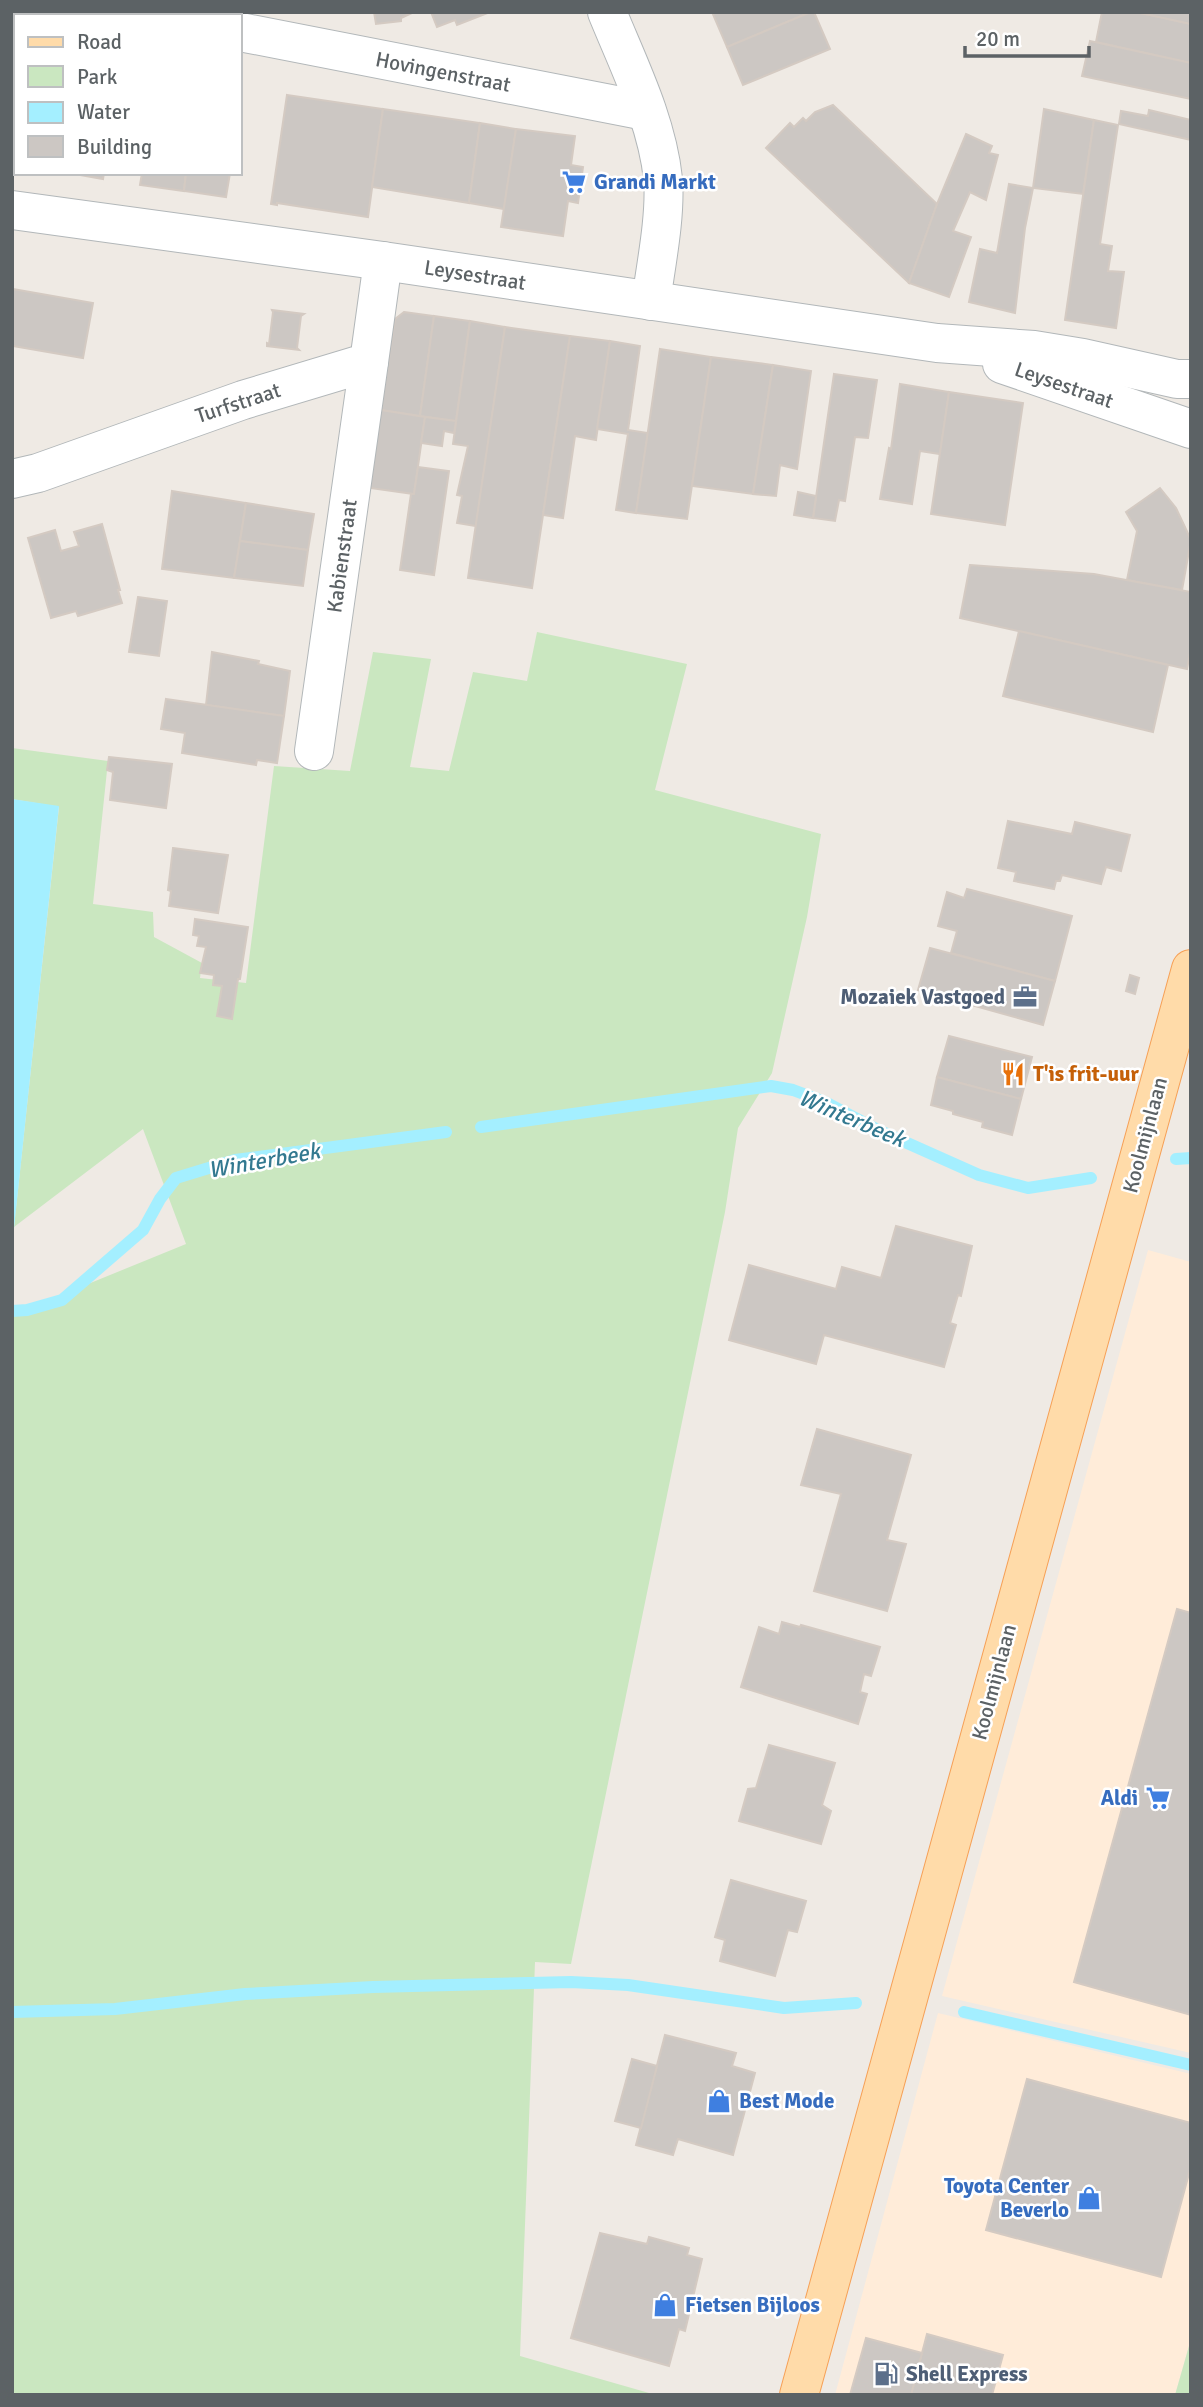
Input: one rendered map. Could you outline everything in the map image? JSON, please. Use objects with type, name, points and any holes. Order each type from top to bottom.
[{"type":"main road","name":"Koolmijnlaan","points":[[799,2395],[1191,969]]},
{"type":"street","points":[[607,12],[646,111],[660,155],[663,182],[651,301]]},
{"type":"street","name":"Hovingenstraat","points":[[242,32],[646,111]]},
{"type":"street","name":"Leysestraat","points":[[12,210],[383,261],[937,343],[1034,350],[1177,379],[1191,379]]},
{"type":"street","points":[[369,362],[383,261]]},
{"type":"street","name":"Leysestraat","points":[[937,343],[1191,429]]},
{"type":"street","name":"Turfstraat","points":[[12,479],[38,473],[243,400],[369,362]]},
{"type":"street","name":"Kabienstraat","points":[[314,751],[369,362]]},
{"type":"shaded area","points":[[1148,1250],[1191,1262],[1191,2053],[942,1996]]},
{"type":"shaded area","points":[[938,2013],[1191,2074],[1191,2339],[1175,2395],[835,2395]]},
{"type":"green space","points":[[537,632],[687,664],[655,790],[821,834],[807,917],[772,1073],[738,1128],[725,1212],[571,1964],[535,1962],[520,2356],[656,2395],[12,2395],[12,1315],[186,1244],[143,1129],[14,1227],[59,807],[12,799],[12,748],[108,761],[93,904],[153,912],[154,937],[202,963],[200,978],[246,983],[274,766],[350,771],[373,652],[431,659],[410,767],[449,771],[473,672],[527,681]]},
{"type":"green space","points":[[1191,2339],[1191,2395],[1175,2395]]},
{"type":"water","points":[[12,799],[59,806],[12,1247]]},
{"type":"building","points":[[374,12],[414,12],[401,18],[401,21],[376,24]]},
{"type":"building","points":[[431,12],[490,12],[457,25],[455,20],[437,27]]},
{"type":"building","points":[[712,12],[811,12],[727,47]]},
{"type":"building","points":[[814,12],[830,49],[743,85],[727,47]]},
{"type":"building","points":[[1102,12],[1136,12],[1191,24],[1191,63],[1096,42]]},
{"type":"building","points":[[1136,12],[1191,12],[1191,24]]},
{"type":"building","points":[[1090,41],[1191,63],[1191,99],[1082,76]]},
{"type":"building","points":[[287,95],[383,109],[368,217],[271,204]]},
{"type":"building","points":[[833,105],[937,204],[909,283],[766,148],[790,123],[794,127],[803,118],[806,121],[815,112]]},
{"type":"building","points":[[383,109],[480,123],[469,203],[372,187]]},
{"type":"building","points":[[1044,109],[1094,120],[1083,194],[1033,188]]},
{"type":"building","points":[[1149,110],[1191,120],[1191,140],[1119,124],[1121,111],[1148,116]]},
{"type":"building","points":[[1094,120],[1118,125],[1100,244],[1112,246],[1108,271],[1124,272],[1116,328],[1065,320]]},
{"type":"building","points":[[480,123],[516,129],[504,209],[469,203]]},
{"type":"building","points":[[516,129],[575,136],[571,165],[583,167],[578,203],[568,201],[563,236],[501,227]]},
{"type":"building","points":[[966,134],[992,146],[989,153],[998,155],[986,200],[970,192],[953,231],[971,237],[949,297],[909,283]]},
{"type":"building","points":[[80,175],[104,175],[103,179]]},
{"type":"building","points":[[142,175],[186,175],[184,191],[140,185]]},
{"type":"building","points":[[186,175],[230,175],[226,197],[184,191]]},
{"type":"building","points":[[1009,184],[1033,188],[1025,228],[1015,313],[969,302],[980,249],[997,253]]},
{"type":"building","points":[[13,289],[93,303],[83,358],[13,346],[12,351]]},
{"type":"building","points":[[272,310],[304,314],[301,316],[297,348],[299,350],[267,346]]},
{"type":"building","points":[[404,312],[434,316],[420,416],[381,410],[395,319]]},
{"type":"building","points":[[434,316],[470,321],[456,421],[420,416]]},
{"type":"building","points":[[470,321],[505,327],[476,526],[457,523],[462,496],[457,495],[468,446],[453,444]]},
{"type":"building","points":[[505,327],[570,336],[532,588],[468,578]]},
{"type":"building","points":[[570,336],[610,341],[596,440],[575,436],[563,518],[543,515]]},
{"type":"building","points":[[610,341],[640,346],[628,430],[648,433],[636,513],[616,510],[628,434],[597,429]]},
{"type":"building","points":[[660,349],[711,357],[687,519],[636,513]]},
{"type":"building","points":[[711,357],[773,365],[753,494],[692,486]]},
{"type":"building","points":[[773,365],[811,371],[797,469],[780,465],[776,496],[753,494]]},
{"type":"building","points":[[834,374],[877,380],[868,438],[855,437],[845,501],[839,500],[835,521],[813,518]]},
{"type":"building","points":[[900,384],[949,392],[940,454],[920,451],[912,504],[880,499],[889,448],[891,449]]},
{"type":"building","points":[[949,392],[1023,403],[1005,525],[931,514]]},
{"type":"building","points":[[381,410],[425,417],[414,494],[370,488]]},
{"type":"building","points":[[425,417],[456,421],[454,433],[444,431],[442,446],[421,443]]},
{"type":"building","points":[[418,467],[449,471],[434,575],[400,570],[411,494],[414,494]]},
{"type":"building","points":[[1160,488],[1176,508],[1191,540],[1182,590],[1127,580],[1137,531],[1126,512]]},
{"type":"building","points":[[172,491],[246,503],[234,578],[162,569]]},
{"type":"building","points":[[798,492],[816,496],[813,518],[794,515]]},
{"type":"building","points":[[246,503],[314,514],[308,550],[240,541]]},
{"type":"building","points":[[102,524],[122,603],[78,616],[76,611],[51,618],[28,538],[55,530],[61,551],[79,546],[74,532]]},
{"type":"building","points":[[240,541],[308,550],[303,586],[234,578]]},
{"type":"building","points":[[970,565],[1094,574],[1191,592],[1191,648],[1187,669],[960,618]]},
{"type":"building","points":[[138,597],[167,601],[159,656],[129,652]]},
{"type":"building","points":[[1019,631],[1168,665],[1153,732],[1003,696]]},
{"type":"building","points":[[212,652],[259,661],[258,664],[290,671],[284,716],[206,705]]},
{"type":"building","points":[[166,699],[284,716],[277,763],[257,760],[256,765],[182,753],[185,733],[161,729]]},
{"type":"building","points":[[109,757],[172,764],[166,808],[110,800],[113,772],[107,770]]},
{"type":"building","points":[[1008,821],[1072,834],[1075,822],[1130,835],[1121,871],[1106,867],[1101,884],[1062,875],[1060,881],[1056,881],[1054,889],[1014,881],[1016,872],[998,868]]},
{"type":"building","points":[[173,848],[228,855],[218,913],[169,906]]},
{"type":"building","points":[[967,889],[1072,916],[1055,981],[951,953],[957,931],[938,926],[947,892],[964,898]]},
{"type":"building","points":[[195,919],[248,927],[232,1019],[217,1016],[222,986],[213,985],[214,975],[200,973],[206,947],[197,946],[199,936],[193,935]]},
{"type":"building","points":[[930,948],[1055,981],[1043,1025],[918,990]]},
{"type":"building","points":[[1130,975],[1139,978],[1135,994],[1126,991]]},
{"type":"building","points":[[949,1036],[1032,1057],[1021,1099],[937,1077]]},
{"type":"building","points":[[937,1077],[1021,1099],[1012,1135],[982,1127],[983,1122],[931,1105]]},
{"type":"building","points":[[896,1226],[972,1246],[961,1296],[958,1295],[950,1323],[956,1325],[944,1367],[824,1335],[816,1364],[729,1340],[749,1265],[836,1289],[842,1267],[881,1278]]},
{"type":"building","points":[[817,1429],[911,1455],[887,1540],[906,1544],[887,1611],[814,1591],[841,1494],[801,1485]]},
{"type":"building","name":"Aldi","points":[[1177,1609],[1191,1613],[1191,2015],[1074,1982]]},
{"type":"building","points":[[782,1622],[880,1647],[871,1676],[864,1674],[860,1692],[867,1694],[858,1724],[741,1687],[759,1627],[779,1634]]},
{"type":"building","points":[[769,1745],[835,1763],[822,1805],[831,1811],[821,1844],[739,1821],[748,1789],[756,1788]]},
{"type":"building","points":[[731,1880],[806,1901],[797,1932],[788,1930],[775,1976],[720,1961],[725,1940],[715,1937]]},
{"type":"building","points":[[665,2035],[736,2053],[732,2066],[755,2073],[733,2155],[678,2139],[673,2155],[636,2145]]},
{"type":"building","points":[[632,2059],[657,2066],[641,2128],[615,2121]]},
{"type":"building","name":"Toyota Center Beverlo","points":[[1027,2079],[1191,2123],[1191,2166],[1161,2277],[986,2230]]},
{"type":"building","points":[[600,2233],[647,2244],[649,2237],[689,2248],[687,2255],[702,2259],[685,2331],[679,2329],[669,2366],[571,2338]]},
{"type":"building","points":[[927,2334],[1003,2355],[992,2395],[911,2395]]},
{"type":"building","name":"Shell Express","points":[[866,2338],[922,2353],[911,2395],[850,2395]]},
{"type":"waterway","name":"Winterbeek","points":[[481,1127],[771,1086],[793,1090],[825,1102],[878,1130],[979,1175],[1028,1188],[1091,1178]]},
{"type":"waterway","name":"Winterbeek","points":[[12,1311],[27,1310],[62,1300],[143,1230],[160,1199],[176,1178],[235,1160],[446,1132]]},
{"type":"waterway","points":[[1176,1159],[1191,1158]]},
{"type":"waterway","points":[[12,2012],[115,2009],[245,1994],[373,1987],[571,1982],[628,1985],[784,2008],[856,2003]]},
{"type":"waterway","points":[[964,2012],[1191,2065]]},
{"type":"place","name":"Grandi Markt","points":[[574,182]]},
{"type":"place","name":"Mozaiek Vastgoed","points":[[1025,997]]},
{"type":"place","name":"T'is frit-uur","points":[[1013,1074]]},
{"type":"place","name":"Aldi","points":[[1158,1798]]},
{"type":"place","name":"Best Mode","points":[[719,2101]]},
{"type":"place","name":"Toyota Center Beverlo","points":[[1089,2198]]},
{"type":"place","name":"Fietsen Bijloos","points":[[665,2305]]},
{"type":"place","name":"Shell Express","points":[[886,2374]]}]
